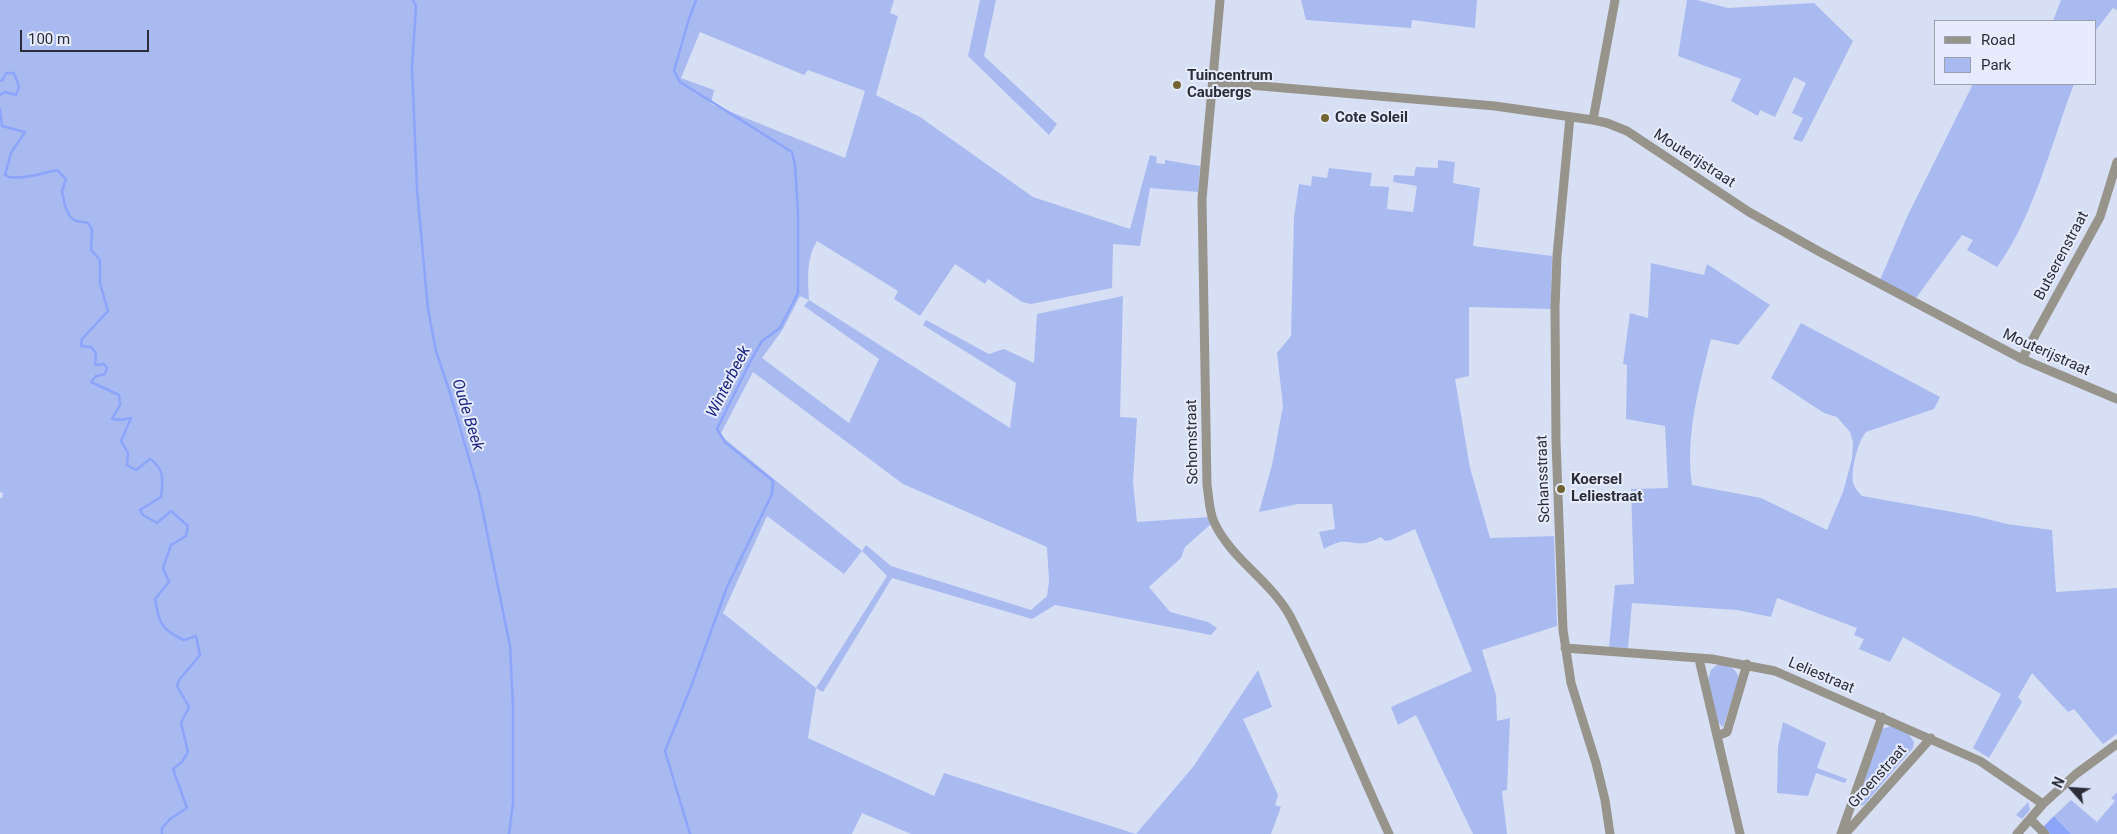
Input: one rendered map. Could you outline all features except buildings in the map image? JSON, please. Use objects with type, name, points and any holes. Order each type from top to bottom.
[{"type":"street","name":"Schomstraat","points":[[1220,0],[1202,199],[1207,485],[1211,511],[1214,522],[1225,539],[1236,553],[1264,580],[1289,615],[1389,834]]},
{"type":"street","points":[[1593,120],[1615,0]]},
{"type":"street","name":"Mouterijstraat","points":[[1214,82],[1495,106],[1607,123],[1627,131],[1749,212],[1820,252],[2022,359],[2117,399]]},
{"type":"street","name":"Schansstraat","points":[[1570,118],[1557,256],[1555,308],[1557,477],[1565,648],[1572,683],[1605,800],[1610,834]]},
{"type":"street","name":"Butserenstraat","points":[[2022,359],[2100,217],[2117,162]]},
{"type":"street","name":"Leliestraat","points":[[1565,648],[1746,664],[1775,671],[1980,760],[2043,804]]},
{"type":"street","points":[[1698,659],[1740,834]]},
{"type":"street","points":[[1717,736],[1727,732],[1746,664]]},
{"type":"street","name":"Groenstraat","points":[[1843,834],[1882,717]]},
{"type":"street","name":"Groenstraat","points":[[1843,834],[1931,738]]},
{"type":"street","points":[[2017,834],[2043,804],[2076,774],[2117,744]]},
{"type":"street","points":[[2031,820],[2045,834]]},
{"type":"green space","points":[[0,0],[894,0],[890,13],[898,16],[876,95],[920,117],[1033,197],[1130,229],[1150,155],[1157,157],[1156,163],[1165,164],[1165,160],[1200,166],[1198,192],[1150,188],[1140,246],[1113,244],[1112,288],[1031,304],[1022,302],[988,279],[985,284],[955,264],[920,316],[894,299],[898,291],[817,241],[813,248],[808,269],[809,300],[1010,428],[1016,383],[923,325],[926,320],[989,354],[1004,349],[1034,363],[1037,314],[1123,296],[1120,417],[1137,418],[1133,482],[1137,522],[1209,517],[1211,524],[1185,547],[1181,558],[1149,587],[1170,612],[1208,622],[1217,628],[1211,635],[1055,605],[1032,619],[892,578],[823,692],[816,688],[808,738],[934,796],[944,773],[1136,834],[911,834],[862,813],[852,834],[0,834],[0,498],[2,498],[3,493],[0,492]],"holes":[[[700,32],[804,75],[808,70],[865,91],[845,158],[711,104],[714,90],[681,78]],[[800,296],[809,300],[804,306],[879,359],[849,423],[762,358],[783,329]],[[753,372],[903,484],[1047,547],[1049,581],[1047,596],[1031,610],[891,566],[866,545],[862,551],[720,435]],[[767,516],[844,574],[862,551],[887,576],[816,688],[723,613]]]},
{"type":"green space","points":[[980,0],[996,0],[984,56],[1057,124],[1049,135],[968,56]]},
{"type":"green space","points":[[1301,0],[1477,0],[1475,28],[1412,20],[1411,28],[1306,20]]},
{"type":"green space","points":[[1687,0],[1697,0],[1728,8],[1814,3],[1853,41],[1802,142],[1793,139],[1803,118],[1792,113],[1806,83],[1794,77],[1775,117],[1760,110],[1758,116],[1731,101],[1741,79],[1678,56]]},
{"type":"green space","points":[[2061,0],[2117,0],[2117,10],[2113,8],[2097,29],[2097,20],[2053,20]]},
{"type":"green space","points":[[1973,85],[2074,85],[2031,203],[2010,248],[1997,267],[1967,250],[1973,240],[1962,235],[1916,298],[1880,280],[1907,217]]},
{"type":"green space","points":[[1438,160],[1455,162],[1453,183],[1480,188],[1473,246],[1552,256],[1551,309],[1469,307],[1469,376],[1455,379],[1470,468],[1490,538],[1554,536],[1557,626],[1482,650],[1496,695],[1497,721],[1510,718],[1507,790],[1502,791],[1507,834],[1473,834],[1416,715],[1398,725],[1391,707],[1472,671],[1415,529],[1391,540],[1385,541],[1381,537],[1365,543],[1342,542],[1324,549],[1319,532],[1335,529],[1332,504],[1298,504],[1259,512],[1272,465],[1283,406],[1277,353],[1291,336],[1294,217],[1299,184],[1311,186],[1312,176],[1327,178],[1329,168],[1372,173],[1370,186],[1389,187],[1387,209],[1413,212],[1417,186],[1393,182],[1394,175],[1414,176],[1416,167],[1438,168]]},
{"type":"green space","points":[[1651,263],[1704,275],[1707,264],[1770,305],[1738,345],[1711,339],[1694,411],[1690,448],[1692,485],[1761,498],[1827,530],[1843,492],[1852,459],[1853,442],[1850,432],[1837,417],[1824,413],[1771,378],[1801,323],[1940,397],[1934,409],[1866,432],[1860,442],[1854,463],[1854,486],[1862,496],[1975,516],[2007,524],[2052,530],[2056,592],[2117,588],[2117,734],[2103,744],[2074,709],[2068,712],[2032,673],[2018,697],[2022,702],[1989,758],[1973,748],[2001,694],[1903,637],[1890,662],[1859,649],[1864,639],[1854,635],[1857,628],[1777,598],[1771,617],[1737,610],[1632,603],[1628,648],[1609,647],[1615,585],[1634,584],[1631,489],[1668,488],[1665,426],[1626,419],[1627,365],[1623,364],[1630,313],[1648,318]]},
{"type":"green space","points":[[1717,665],[1731,668],[1736,672],[1739,679],[1723,727],[1718,722],[1708,679],[1711,670]]},
{"type":"green space","points":[[1258,670],[1272,707],[1243,719],[1278,795],[1275,805],[1281,807],[1271,834],[1136,834],[1193,767]]},
{"type":"green space","points":[[1783,722],[1826,743],[1817,768],[1847,779],[1845,783],[1816,773],[1808,796],[1777,793],[1778,747]]},
{"type":"green space","points":[[1892,726],[1908,733],[1914,742],[1913,748],[1864,805],[1858,806],[1856,803],[1880,731]]},
{"type":"green space","points":[[2117,792],[2117,834],[2071,834],[2054,816],[2071,800],[2097,822],[2115,801],[2111,798]]},
{"type":"green space","points":[[2028,802],[2030,810],[2022,819],[2016,815]]},
{"type":"shaded area","points":[[2054,816],[2071,834],[2050,834],[2042,828]]},
{"type":"waterway","name":"Oude Beek","points":[[413,0],[416,6],[412,67],[417,189],[428,309],[436,351],[479,493],[510,646],[513,706],[513,803],[509,834]]},
{"type":"waterway","name":"Winterbeek","points":[[690,834],[665,751],[692,684],[727,587],[772,494],[773,481],[725,442],[717,429],[762,341],[780,328],[798,293],[798,213],[795,165],[792,152],[680,82],[674,71],[696,0]]},
{"type":"waterway","points":[[0,80],[2,81],[6,73],[14,73],[19,87],[16,95],[5,92],[0,95]]},
{"type":"waterway","points":[[0,109],[2,126],[25,132],[11,153],[5,175],[15,178],[57,170],[66,179],[62,191],[65,206],[70,217],[76,221],[88,223],[92,229],[91,250],[100,260],[100,283],[108,311],[82,339],[81,346],[91,347],[96,353],[95,365],[104,364],[107,368],[105,374],[96,376],[91,382],[119,395],[120,405],[112,419],[131,418],[121,441],[128,453],[127,465],[136,470],[150,459],[161,471],[161,497],[140,510],[143,515],[157,523],[171,511],[188,526],[186,536],[171,545],[163,568],[169,582],[155,599],[162,625],[170,633],[184,640],[196,636],[200,655],[179,680],[177,686],[189,707],[181,723],[188,752],[182,762],[173,769],[187,808],[170,819],[162,828],[162,834]]},
{"type":"place","name":"Tuincentrum Caubergs","points":[[1177,85]]},
{"type":"place","name":"Cote Soleil","points":[[1325,118]]},
{"type":"place","name":"Koersel Leliestraat","points":[[1561,489]]}]
